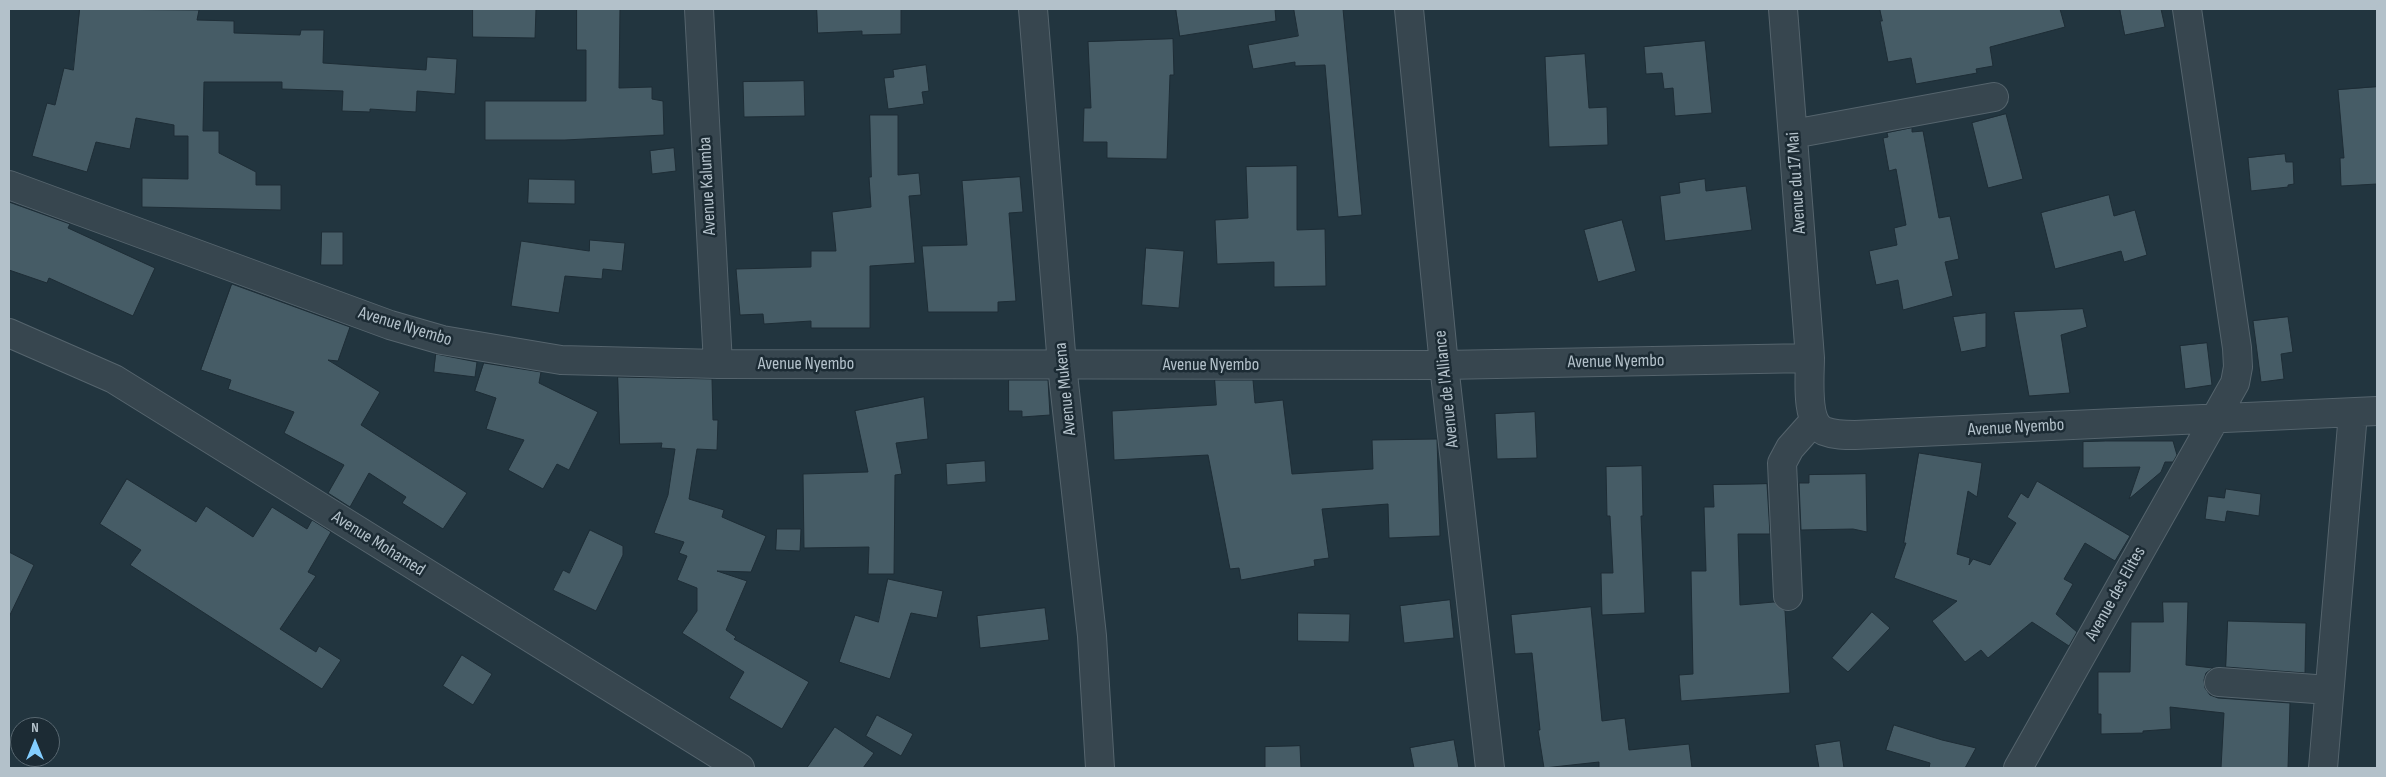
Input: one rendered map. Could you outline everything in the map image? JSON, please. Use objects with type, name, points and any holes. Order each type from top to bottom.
[{"type":"street","name":"Avenue Kalumba","points":[[699,9],[718,364]]},
{"type":"street","name":"Avenue Mukena","points":[[1033,9],[1062,365],[1092,636],[1100,768]]},
{"type":"street","name":"Avenue de l'Alliance","points":[[1409,9],[1444,365],[1490,768]]},
{"type":"street","name":"Avenue du 17 Mai","points":[[1783,9],[1810,358]]},
{"type":"street","name":"Avenue des Elites","points":[[2018,768],[2235,383],[2238,367],[2237,348],[2187,9]]},
{"type":"street","points":[[1793,134],[1994,97]]},
{"type":"street","name":"Avenue Nyembo","points":[[9,185],[381,322],[442,340],[561,360],[718,364],[1444,365],[1810,358]]},
{"type":"street","name":"Avenue Mohamed","points":[[9,333],[114,379],[740,768]]},
{"type":"street","points":[[1788,596],[1782,463],[1790,448],[1814,421],[1811,406],[1810,358]]},
{"type":"street","name":"Avenue Nyembo","points":[[1814,421],[1822,430],[1836,434],[1855,435],[2365,412]]},
{"type":"street","points":[[2323,768],[2329,690],[2365,412]]},
{"type":"street","points":[[2219,682],[2329,690]]},
{"type":"building","points":[[80,9],[199,10],[197,20],[234,21],[234,33],[300,35],[301,30],[324,30],[323,63],[426,70],[427,57],[457,59],[455,94],[417,91],[416,112],[370,109],[370,112],[342,111],[343,91],[282,89],[282,82],[204,82],[203,131],[219,131],[219,153],[256,172],[256,185],[281,185],[281,210],[142,207],[142,178],[188,179],[188,136],[174,136],[174,125],[136,118],[130,149],[96,142],[87,172],[32,156],[47,103],[55,105],[64,68],[73,70]]},
{"type":"building","points":[[473,9],[536,9],[535,38],[473,37]]},
{"type":"building","points":[[577,9],[620,9],[619,88],[652,87],[652,99],[663,101],[664,135],[565,140],[485,140],[485,101],[586,101],[586,50],[577,50]]},
{"type":"building","points":[[817,9],[901,9],[901,34],[862,35],[862,31],[818,33]]},
{"type":"building","points":[[1176,9],[1275,9],[1276,21],[1180,36]]},
{"type":"building","points":[[1294,9],[1343,9],[1362,215],[1338,217],[1325,65],[1295,66],[1295,62],[1253,69],[1248,45],[1298,36]]},
{"type":"building","points":[[1880,9],[2060,9],[2065,27],[1990,47],[1993,66],[1976,69],[1977,73],[1916,84],[1911,58],[1888,62],[1880,21],[1882,21]]},
{"type":"building","points":[[2120,9],[2161,9],[2165,27],[2125,35]]},
{"type":"building","points":[[1173,39],[1174,75],[1170,75],[1167,159],[1107,158],[1107,142],[1083,142],[1084,108],[1091,108],[1088,42]]},
{"type":"building","points":[[1705,41],[1712,113],[1675,116],[1673,88],[1664,89],[1662,73],[1646,74],[1644,47]]},
{"type":"building","points":[[1585,54],[1589,108],[1607,107],[1608,145],[1549,147],[1545,57]]},
{"type":"building","points":[[926,65],[929,91],[922,92],[924,104],[888,109],[884,78],[894,77],[893,70]]},
{"type":"building","points":[[804,81],[805,116],[744,117],[743,82]]},
{"type":"building","points":[[2377,87],[2377,184],[2341,186],[2340,158],[2344,158],[2338,90]]},
{"type":"building","points":[[2006,114],[2023,179],[1988,188],[1972,123]]},
{"type":"building","points":[[870,115],[898,115],[898,175],[919,173],[921,195],[909,196],[915,263],[870,266],[870,328],[811,328],[811,321],[764,324],[763,314],[740,315],[736,269],[811,267],[811,251],[836,251],[832,212],[871,207],[869,177],[871,177]]},
{"type":"building","points":[[1912,128],[1912,132],[1923,131],[1939,218],[1950,216],[1959,259],[1945,262],[1953,296],[1903,310],[1898,280],[1876,285],[1869,251],[1897,245],[1894,228],[1906,225],[1896,169],[1889,171],[1883,138],[1888,137],[1887,133]]},
{"type":"building","points":[[674,148],[676,171],[652,174],[650,151]]},
{"type":"building","points":[[2285,154],[2286,162],[2293,162],[2294,184],[2288,185],[2288,187],[2251,191],[2248,158]]},
{"type":"building","points":[[1297,166],[1297,230],[1325,229],[1326,286],[1274,287],[1274,262],[1217,264],[1215,220],[1248,218],[1246,167]]},
{"type":"building","points":[[1020,177],[1023,212],[1009,213],[1016,301],[998,302],[998,312],[928,312],[922,246],[967,245],[962,181]]},
{"type":"building","points":[[529,179],[575,180],[575,204],[528,203]]},
{"type":"building","points":[[1705,179],[1706,191],[1746,186],[1752,230],[1665,241],[1660,196],[1680,193],[1679,183]]},
{"type":"building","points":[[2109,195],[2114,216],[2135,210],[2147,255],[2124,262],[2121,251],[2055,269],[2041,213]]},
{"type":"building","points":[[9,202],[70,224],[68,228],[155,268],[133,316],[49,278],[47,283],[9,270]]},
{"type":"building","points":[[1622,220],[1636,271],[1598,282],[1584,230]]},
{"type":"building","points":[[322,232],[343,232],[343,265],[321,265]]},
{"type":"building","points":[[590,240],[625,243],[622,271],[603,269],[602,279],[565,276],[559,313],[511,306],[521,241],[589,251]]},
{"type":"building","points":[[1146,248],[1184,251],[1179,308],[1142,305]]},
{"type":"building","points":[[232,284],[350,327],[338,361],[328,360],[380,392],[361,425],[467,493],[443,529],[402,503],[406,497],[369,473],[350,507],[328,493],[344,465],[284,433],[294,412],[228,389],[231,380],[201,370]]},
{"type":"building","points":[[2083,309],[2087,327],[2061,335],[2070,393],[2029,396],[2014,312]]},
{"type":"building","points":[[1986,313],[1986,347],[1961,352],[1953,317]]},
{"type":"building","points":[[2288,317],[2293,352],[2281,354],[2284,379],[2261,382],[2253,321]]},
{"type":"building","points":[[2207,343],[2212,385],[2185,389],[2180,346]]},
{"type":"building","points":[[436,354],[477,362],[475,377],[434,372]]},
{"type":"building","points":[[484,363],[541,372],[539,383],[598,412],[569,470],[557,464],[543,489],[508,470],[524,440],[486,429],[496,398],[475,391]]},
{"type":"building","points":[[618,377],[712,379],[713,420],[718,420],[717,450],[697,449],[689,499],[724,510],[722,517],[766,536],[751,572],[717,571],[747,581],[726,630],[736,637],[734,639],[809,682],[782,729],[729,698],[744,672],[682,633],[697,611],[697,588],[677,580],[687,556],[679,553],[684,542],[654,533],[668,495],[675,449],[661,448],[662,443],[620,444]]},
{"type":"building","points":[[1009,380],[1048,380],[1050,415],[1022,417],[1022,411],[1009,411]]},
{"type":"building","points":[[1215,380],[1253,380],[1255,403],[1283,400],[1292,474],[1373,469],[1372,440],[1437,439],[1440,536],[1389,538],[1388,504],[1322,509],[1329,558],[1314,560],[1315,566],[1241,580],[1239,568],[1230,569],[1208,455],[1114,460],[1112,411],[1216,405]]},
{"type":"building","points":[[924,397],[928,439],[896,443],[902,474],[895,475],[894,574],[868,574],[869,547],[804,548],[803,474],[868,472],[855,411]]},
{"type":"building","points":[[1535,412],[1537,458],[1497,459],[1495,414]]},
{"type":"building","points":[[2173,441],[2177,455],[2173,462],[2165,462],[2161,472],[2129,499],[2140,467],[2083,468],[2083,442]]},
{"type":"building","points":[[1919,453],[1982,463],[1977,497],[1968,491],[1957,554],[1970,558],[1969,565],[1973,559],[1990,565],[2016,523],[2007,517],[2021,493],[2028,498],[2037,481],[2130,536],[2115,561],[2085,543],[2064,579],[2073,584],[2056,614],[2077,632],[2069,646],[2032,622],[1988,658],[1981,650],[1965,662],[1932,621],[1957,601],[1894,578],[1906,543],[1904,543]]},
{"type":"building","points":[[985,461],[986,482],[947,485],[946,464]]},
{"type":"building","points":[[1642,466],[1643,516],[1641,516],[1645,613],[1602,615],[1601,573],[1613,573],[1610,516],[1607,516],[1606,467]]},
{"type":"building","points":[[1866,474],[1867,532],[1853,529],[1801,530],[1799,483],[1809,483],[1809,475]]},
{"type":"building","points":[[127,479],[196,522],[206,506],[253,537],[272,507],[307,529],[312,520],[331,532],[308,572],[316,576],[280,629],[316,652],[319,646],[341,660],[322,689],[130,565],[141,550],[100,524]]},
{"type":"building","points":[[1767,484],[1770,534],[1738,534],[1740,605],[1774,602],[1785,611],[1790,693],[1681,701],[1679,675],[1693,674],[1691,571],[1706,571],[1704,507],[1714,507],[1713,485]]},
{"type":"building","points":[[2226,489],[2261,494],[2259,516],[2227,511],[2225,522],[2205,519],[2208,496],[2224,498]]},
{"type":"building","points":[[777,529],[801,529],[800,551],[776,550]]},
{"type":"building","points":[[590,530],[623,546],[623,555],[596,611],[553,590],[563,570],[569,573]]},
{"type":"building","points":[[9,552],[34,565],[9,617]]},
{"type":"building","points":[[888,579],[943,591],[937,618],[911,613],[890,679],[839,662],[855,615],[878,622]]},
{"type":"building","points":[[1450,600],[1454,638],[1404,643],[1400,606]]},
{"type":"building","points":[[2163,602],[2188,602],[2186,665],[2213,668],[2206,673],[2204,680],[2205,688],[2210,695],[2218,698],[2290,703],[2288,768],[2221,768],[2224,713],[2170,707],[2171,729],[2143,731],[2143,733],[2101,734],[2101,714],[2098,714],[2098,672],[2130,672],[2131,622],[2163,622]]},
{"type":"building","points":[[1591,607],[1602,721],[1625,718],[1629,750],[1689,744],[1692,768],[1599,768],[1599,762],[1544,768],[1538,730],[1540,730],[1532,653],[1515,654],[1511,615]]},
{"type":"building","points":[[1045,608],[1049,640],[980,648],[977,616]]},
{"type":"building","points":[[1872,612],[1890,628],[1848,672],[1832,658]]},
{"type":"building","points":[[1298,613],[1350,614],[1349,642],[1298,641]]},
{"type":"building","points":[[2228,621],[2306,623],[2305,673],[2226,667]]},
{"type":"building","points":[[462,655],[492,674],[473,705],[443,686]]},
{"type":"building","points":[[877,715],[913,734],[901,756],[866,736]]},
{"type":"building","points":[[1894,725],[1976,748],[1965,768],[1929,768],[1930,763],[1886,750]]},
{"type":"building","points":[[835,727],[874,753],[863,768],[807,768]]},
{"type":"building","points":[[1454,740],[1459,768],[1414,768],[1410,748]]},
{"type":"building","points":[[1840,741],[1844,768],[1819,768],[1815,745]]},
{"type":"building","points":[[1300,746],[1301,768],[1265,768],[1265,747]]}]
